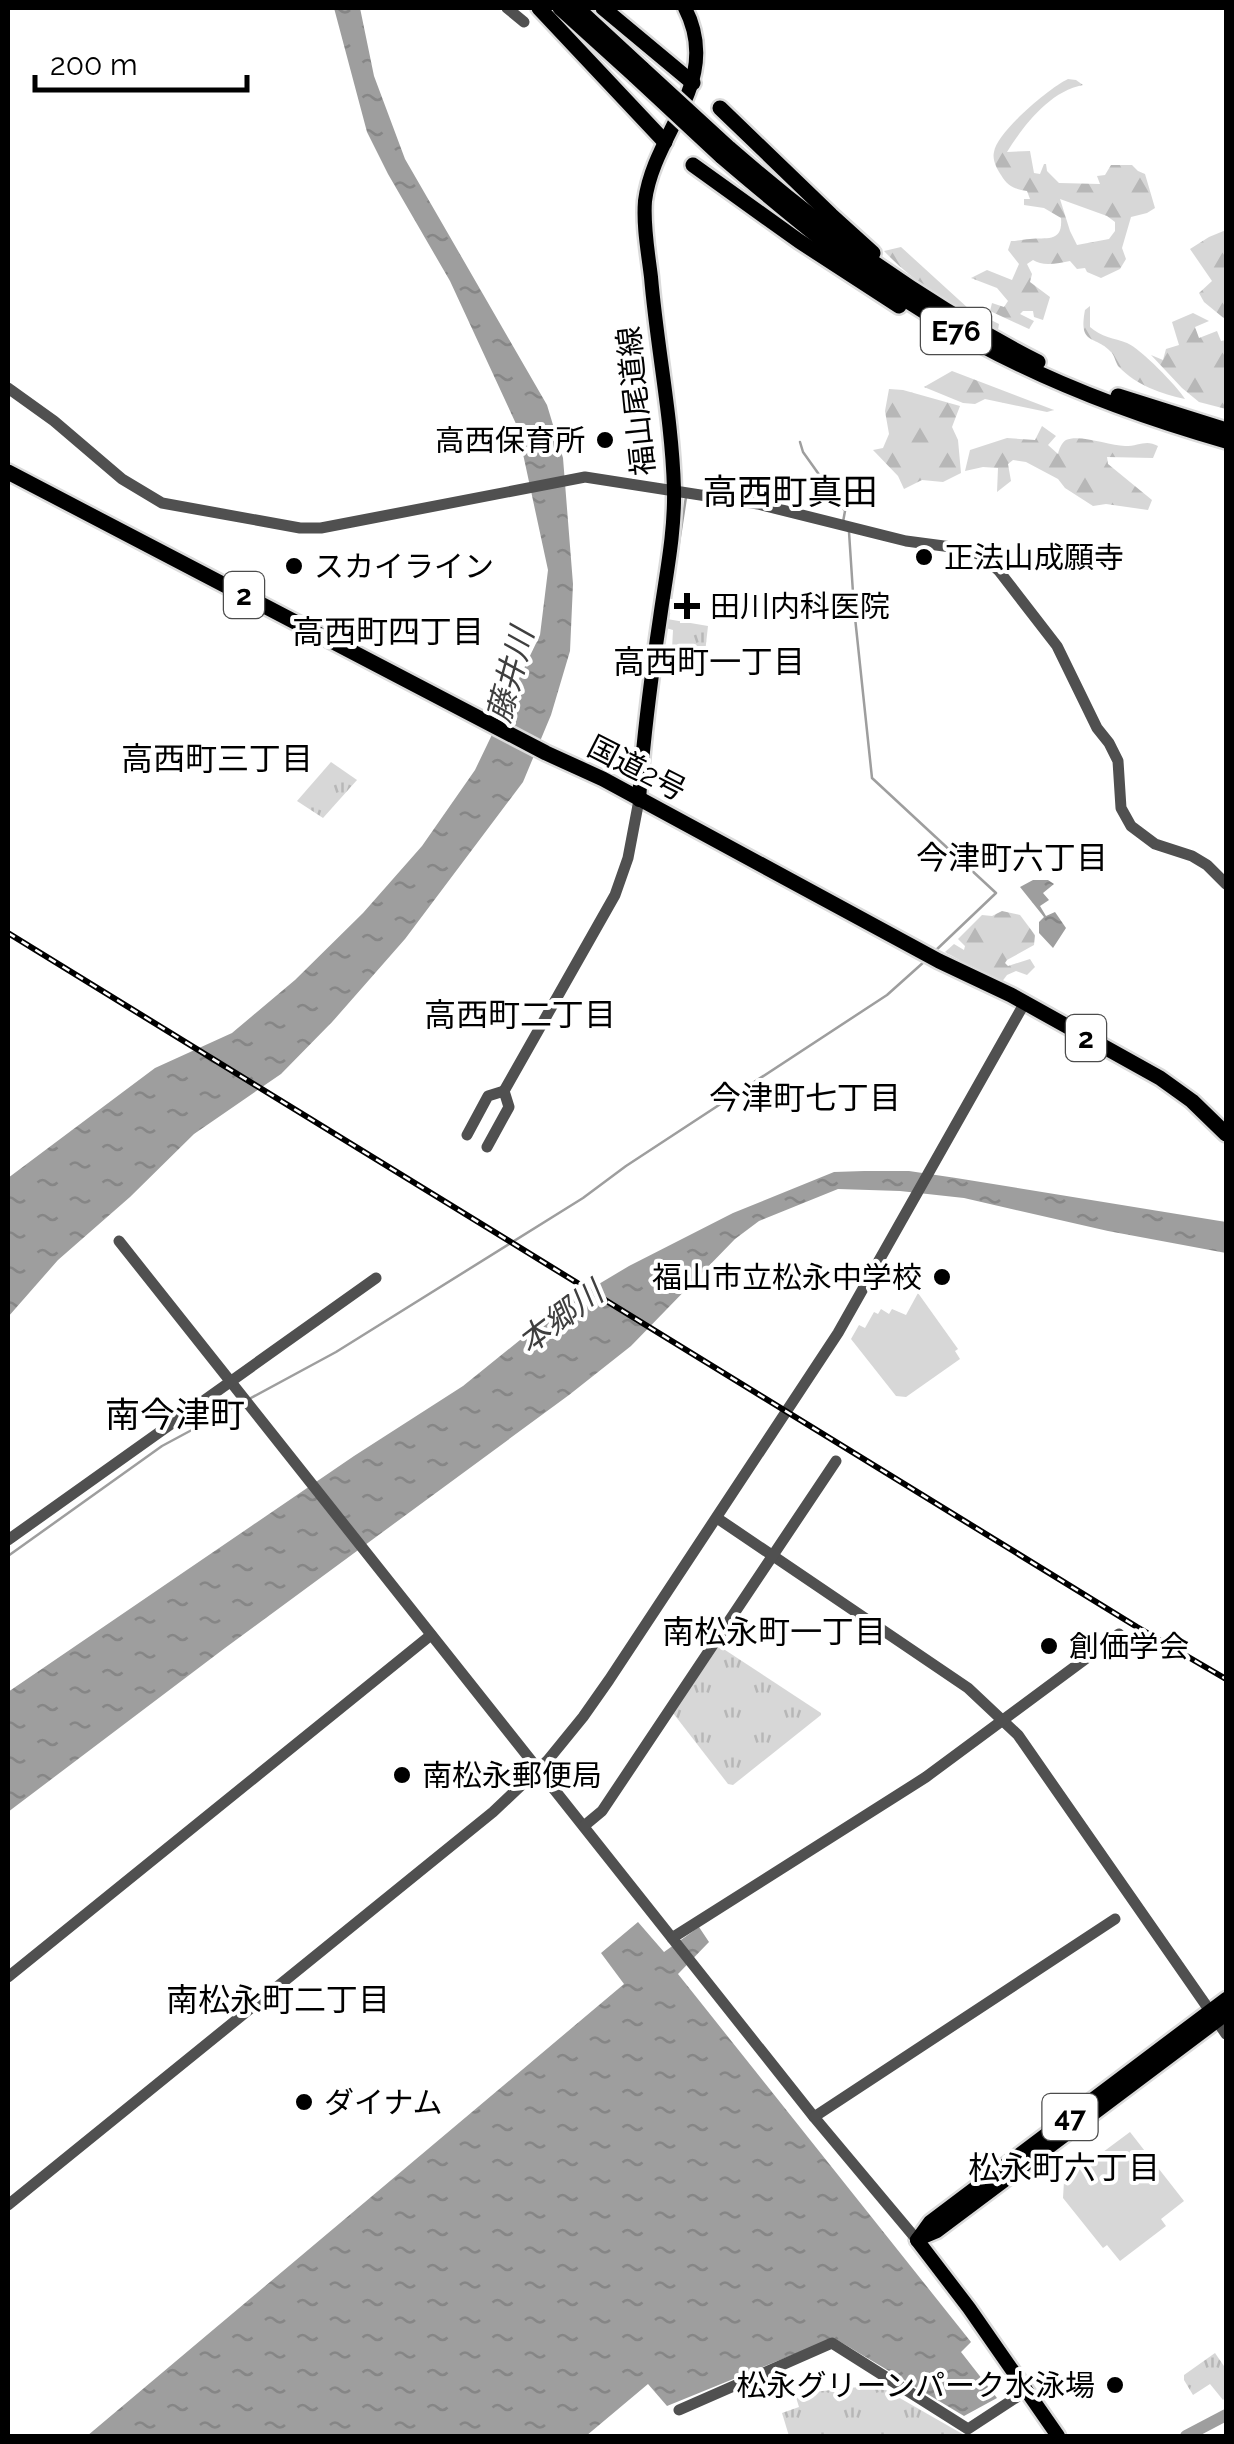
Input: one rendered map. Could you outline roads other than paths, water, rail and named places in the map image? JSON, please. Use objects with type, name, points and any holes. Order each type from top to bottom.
[{"type":"highway","points":[[539,8],[665,142]]},
{"type":"highway","name":"E76","points":[[560,8],[639,73],[789,214],[932,317],[1082,393],[1226,441]]},
{"type":"highway","name":"E76","points":[[577,8],[639,73]]},
{"type":"highway","points":[[604,8],[693,83]]},
{"type":"highway","points":[[720,108],[831,216],[874,252],[967,320],[1039,362]]},
{"type":"highway","name":"E76","points":[[725,152],[869,261],[938,307],[1039,362],[1134,402],[1226,430]]},
{"type":"highway","points":[[693,164],[878,294],[943,330],[1006,357]]},
{"type":"highway","name":"国道2号","points":[[8,472],[1024,1004],[1160,1078],[1192,1101],[1226,1134]]},
{"type":"main road","name":"福山尾道線","points":[[639,800],[644,724],[672,534],[674,490],[645,222],[650,180],[693,83],[696,42],[685,8]]},
{"type":"main road","name":"47","points":[[917,2240],[937,2232],[1221,2020],[1226,1999]]},
{"type":"main road","points":[[917,2240],[970,2308],[1058,2436]]},
{"type":"street","points":[[508,8],[524,22]]},
{"type":"street","points":[[8,388],[54,421],[122,480],[162,503],[310,529],[585,476],[758,504],[906,541],[981,555],[999,571],[1057,646],[1097,728],[1118,761],[1120,808],[1131,826],[1155,844],[1208,865],[1226,884]]},
{"type":"street","points":[[467,1135],[488,1096],[504,1091],[615,895],[628,858],[639,800]]},
{"type":"street","points":[[8,2205],[493,1812],[539,1770],[583,1717],[816,1369],[1024,1004]]},
{"type":"street","points":[[487,1147],[510,1107],[504,1091]]},
{"type":"street","points":[[119,1240],[814,2117],[917,2240]]},
{"type":"street","points":[[8,1540],[376,1278]]},
{"type":"street","points":[[584,1826],[602,1811],[836,1461]]},
{"type":"street","points":[[717,1518],[968,1688],[1018,1735],[1221,2020]]},
{"type":"street","points":[[674,1940],[926,1778],[1119,1634]]},
{"type":"street","points":[[8,1977],[431,1635]]},
{"type":"street","points":[[814,2117],[1115,1918]]},
{"type":"street","points":[[679,2410],[832,2343],[968,2430],[1026,2391]]},
{"type":"water","points":[[334,8],[360,8],[374,76],[405,159],[547,405],[563,458],[573,584],[570,651],[551,715],[523,782],[405,939],[281,1074],[194,1134],[58,1260],[8,1317],[8,1178],[155,1068],[232,1033],[295,980],[363,913],[422,846],[475,770],[540,635],[548,570],[517,426],[450,281],[367,132]]},
{"type":"water","points":[[1033,880],[1054,884],[1043,893],[1049,900],[1040,906],[1046,916],[1055,912],[1066,928],[1053,948],[1039,933],[1039,922],[1044,917],[1020,887]]},
{"type":"water","name":"本郷川","points":[[909,1171],[1226,1222],[1226,1253],[964,1198],[900,1191],[838,1189],[759,1221],[735,1239],[631,1346],[569,1395],[8,1812],[8,1692],[463,1386],[562,1306],[629,1266],[733,1213],[834,1172]]},
{"type":"water","points":[[638,1922],[664,1952],[699,1927],[709,1942],[678,1974],[971,2342],[961,2352],[997,2398],[964,2416],[834,2338],[667,2406],[648,2384],[586,2436],[87,2436],[624,1984],[601,1953]]},
{"type":"waterway","points":[[800,442],[845,511],[843,522]]},
{"type":"waterway","points":[[676,562],[686,497]]},
{"type":"waterway","points":[[849,532],[872,778],[996,893],[934,952]]},
{"type":"waterway","points":[[249,1399],[336,1352],[583,1198],[887,995],[925,961]]},
{"type":"waterway","points":[[8,1556],[162,1446],[242,1403]]},
{"type":"waterway","points":[[1186,2436],[1226,2415]]},
{"type":"railway","points":[[8,933],[1226,1679]]},
{"type":"place","name":"高西保育所","points":[[605,440]]},
{"type":"place","name":"正法山成願寺","points":[[924,557]]},
{"type":"place","name":"スカイライン","points":[[294,566]]},
{"type":"place","name":"田川内科医院","points":[[687,606]]},
{"type":"place","name":"福山市立松永中学校","points":[[942,1277]]},
{"type":"place","name":"創価学会","points":[[1049,1646]]},
{"type":"place","name":"南松永郵便局","points":[[402,1775]]},
{"type":"place","name":"ダイナム","points":[[304,2102]]},
{"type":"place","name":"松永グリーンパーク水泳場","points":[[1115,2385]]},
{"type":"district","name":"高西町真田","points":[[790,491]]},
{"type":"district","name":"高西町四丁目","points":[[388,631]]},
{"type":"district","name":"高西町一丁目","points":[[709,661]]},
{"type":"district","name":"高西町三丁目","points":[[217,758]]},
{"type":"district","name":"今津町六丁目","points":[[1012,857]]},
{"type":"district","name":"高西町二丁目","points":[[520,1014]]},
{"type":"district","name":"今津町七丁目","points":[[805,1097]]},
{"type":"district","name":"南今津町","points":[[175,1414]]},
{"type":"district","name":"南松永町一丁目","points":[[774,1631]]},
{"type":"district","name":"南松永町二丁目","points":[[278,1999]]},
{"type":"district","name":"松永町六丁目","points":[[1064,2167]]},
{"type":"water label","name":"藤井川","points":[[510,675]]}]
